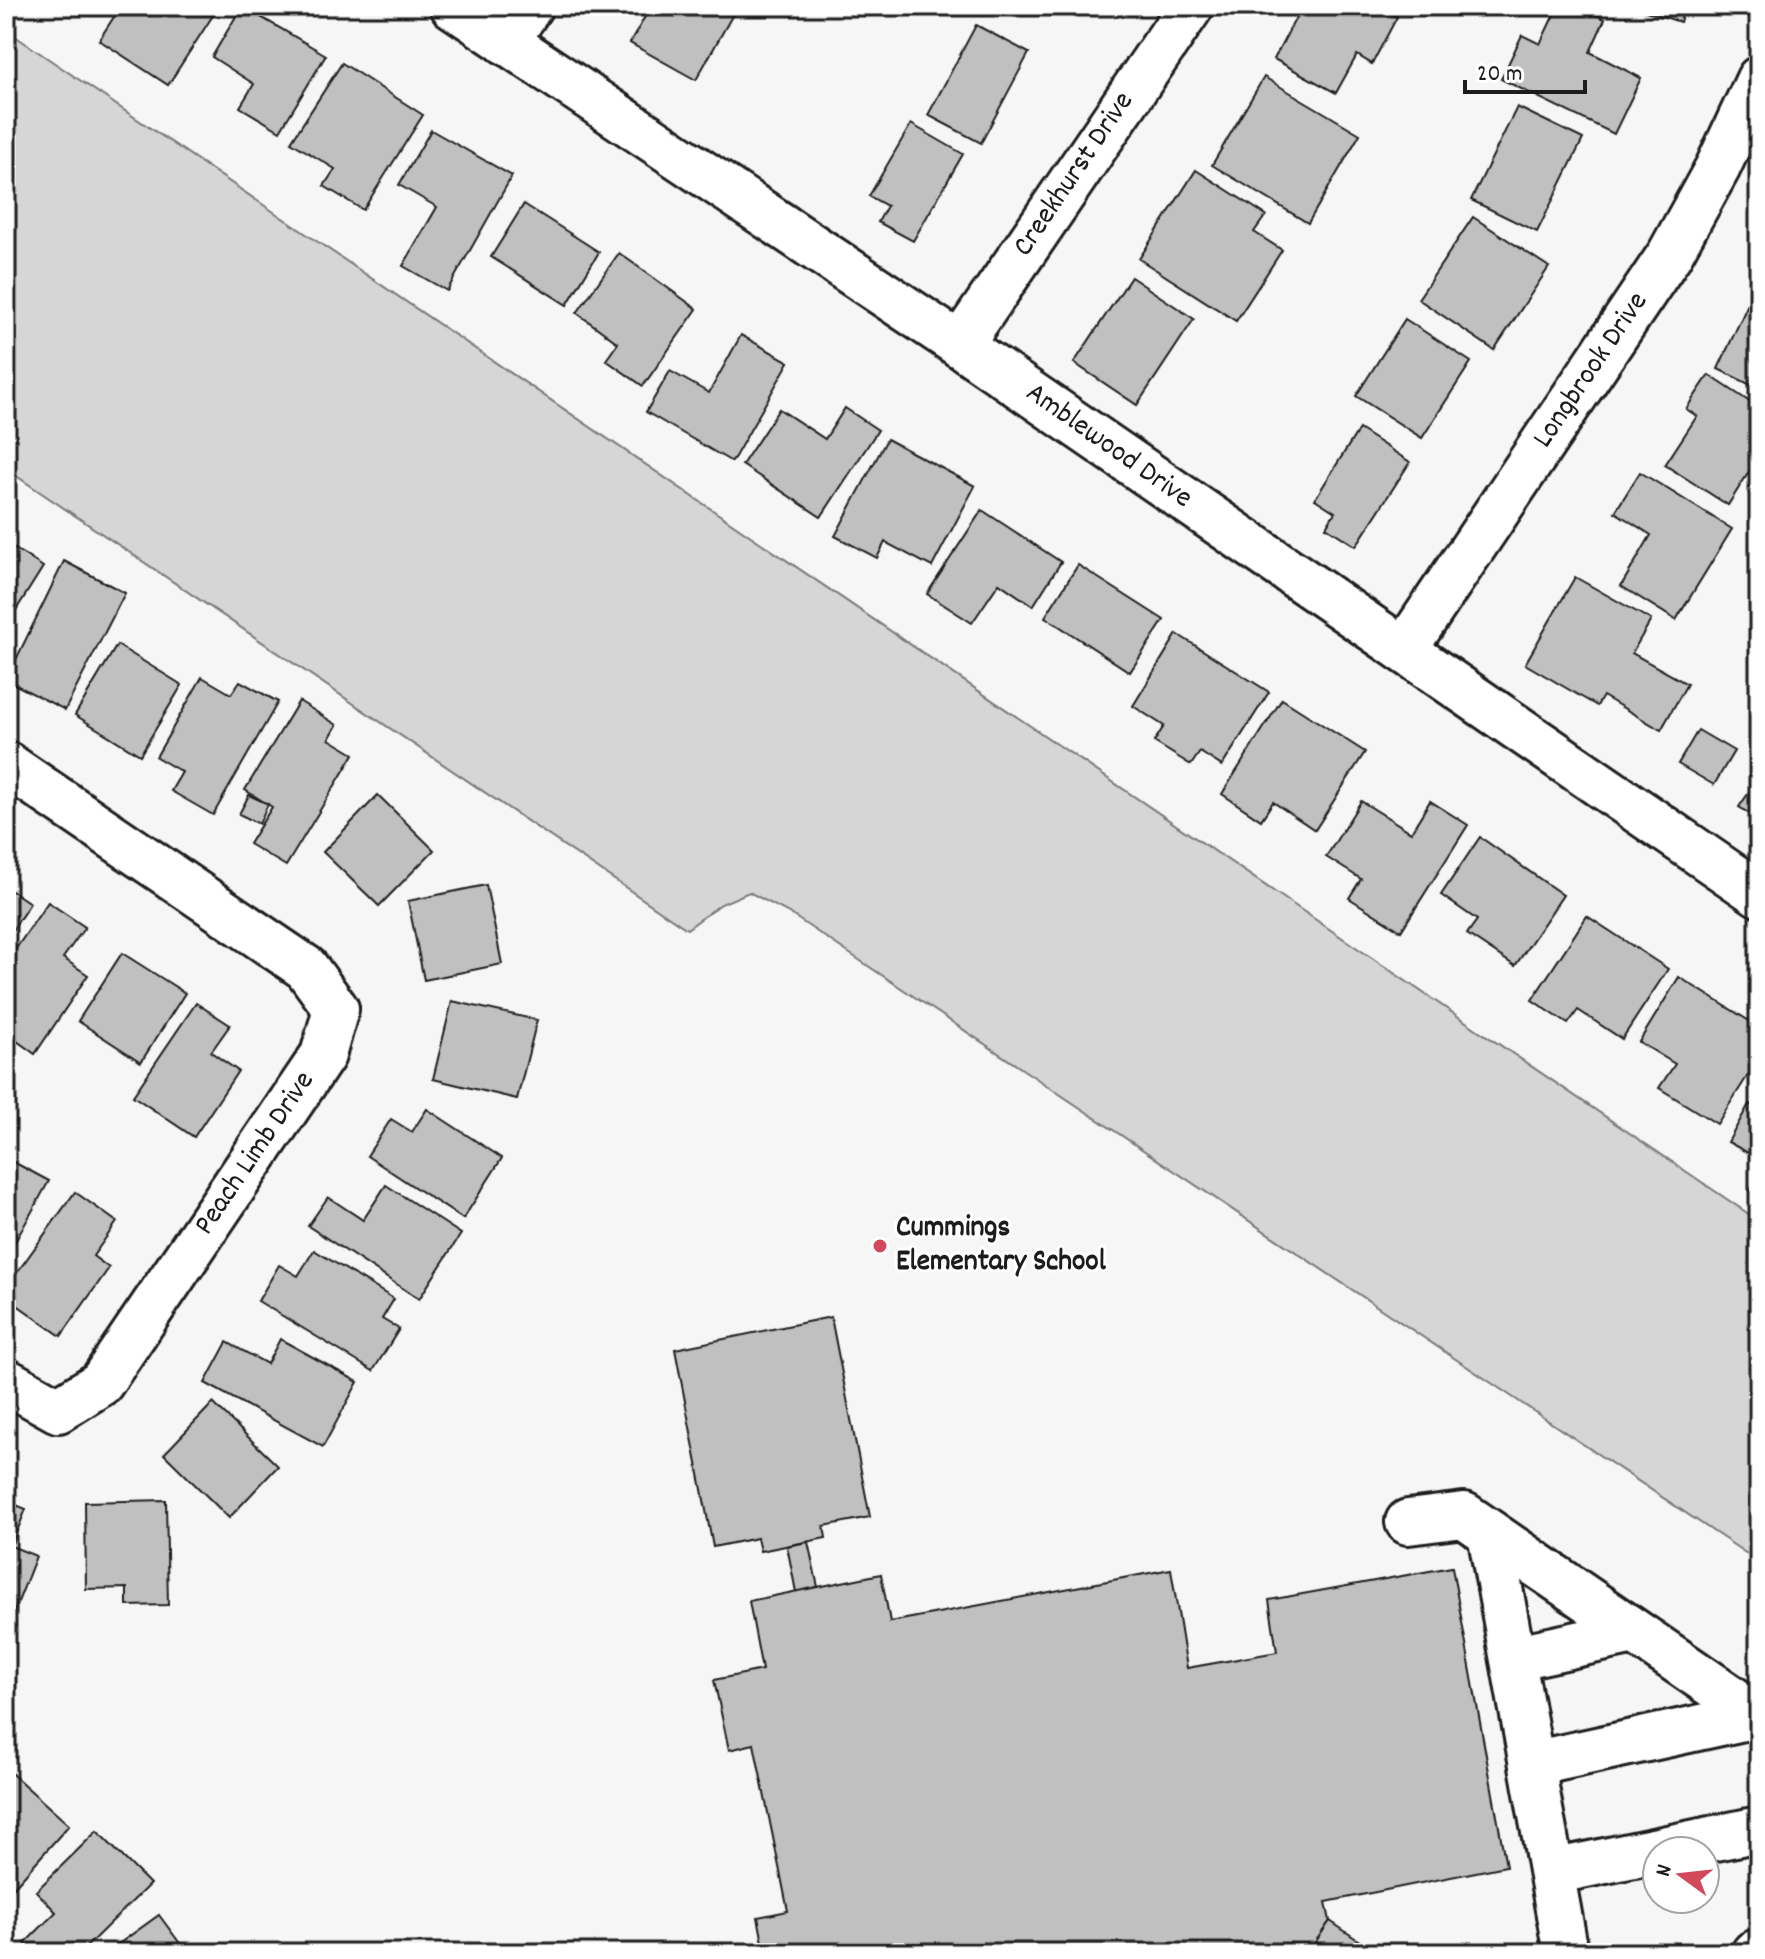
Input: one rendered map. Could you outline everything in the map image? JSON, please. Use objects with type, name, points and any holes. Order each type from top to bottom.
[{"type":"street","name":"Amblewood Drive","points":[[453,6],[960,345],[1759,894]]},
{"type":"street","points":[[506,42],[530,6]]},
{"type":"street","name":"Creekhurst Drive","points":[[960,345],[1191,6]]},
{"type":"street","name":"Longbrook Drive","points":[[1404,650],[1670,254],[1718,167],[1759,79]]},
{"type":"street","name":"Peach Limb Drive","points":[[6,764],[306,968],[336,1009],[323,1055],[101,1383],[58,1410],[6,1381]]},
{"type":"street","points":[[1408,1522],[1464,1515],[1758,1716]]},
{"type":"street","points":[[1490,1533],[1566,1953]]},
{"type":"street","points":[[1513,1658],[1634,1632]]},
{"type":"street","points":[[1532,1764],[1758,1716]]},
{"type":"street","points":[[1552,1872],[1759,1829]]},
{"type":"shaded area","points":[[6,30],[1759,1221],[1759,1562],[789,913],[749,892],[721,904],[687,929],[6,469]]},
{"type":"building","points":[[121,6],[219,6],[168,85],[99,40]]},
{"type":"building","points":[[242,6],[326,55],[280,131],[240,107],[254,84],[212,57]]},
{"type":"building","points":[[651,6],[737,7],[696,80],[630,43]]},
{"type":"building","points":[[1302,6],[1376,6],[1397,17],[1372,64],[1357,55],[1336,93],[1274,59]]},
{"type":"building","points":[[1558,6],[1578,6],[1605,19],[1590,52],[1641,78],[1614,134],[1501,79],[1522,35],[1540,44]]},
{"type":"building","points":[[1630,6],[1685,6],[1680,22]]},
{"type":"building","points":[[976,25],[1029,53],[981,143],[928,115]]},
{"type":"building","points":[[342,63],[423,115],[363,210],[324,186],[335,169],[291,142]]},
{"type":"building","points":[[1264,77],[1360,134],[1308,223],[1212,165]]},
{"type":"building","points":[[1517,107],[1583,139],[1537,232],[1471,200]]},
{"type":"building","points":[[911,124],[963,154],[913,241],[878,222],[887,206],[869,196]]},
{"type":"building","points":[[431,130],[512,176],[447,291],[403,266],[437,207],[399,185]]},
{"type":"building","points":[[1196,170],[1266,215],[1254,232],[1282,250],[1236,321],[1139,259]]},
{"type":"building","points":[[524,204],[599,252],[567,305],[491,257]]},
{"type":"building","points":[[1473,217],[1549,267],[1494,350],[1418,299]]},
{"type":"building","points":[[619,253],[697,309],[643,386],[606,360],[618,343],[577,313]]},
{"type":"building","points":[[1131,277],[1194,319],[1137,405],[1074,363]]},
{"type":"building","points":[[1759,282],[1759,389],[1718,369]]},
{"type":"building","points":[[1405,319],[1471,362],[1422,438],[1356,396]]},
{"type":"building","points":[[741,335],[789,362],[732,462],[646,412],[670,371],[709,393]]},
{"type":"building","points":[[1709,375],[1759,408],[1759,456],[1728,505],[1665,465],[1697,416],[1686,409]]},
{"type":"building","points":[[845,408],[878,430],[821,517],[742,465],[779,409],[825,439]]},
{"type":"building","points":[[1359,429],[1410,462],[1356,546],[1326,527],[1335,512],[1315,499]]},
{"type":"building","points":[[887,439],[975,486],[932,567],[885,542],[877,558],[835,536]]},
{"type":"building","points":[[1640,472],[1732,529],[1676,620],[1621,586],[1651,535],[1615,512]]},
{"type":"building","points":[[982,510],[1061,562],[1033,606],[999,583],[972,623],[927,594]]},
{"type":"building","points":[[6,543],[43,567],[6,626]]},
{"type":"building","points":[[64,561],[125,593],[65,710],[6,680]]},
{"type":"building","points":[[1078,565],[1164,620],[1130,672],[1045,617]]},
{"type":"building","points":[[1575,577],[1651,620],[1632,653],[1687,684],[1661,730],[1603,696],[1597,706],[1525,664]]},
{"type":"building","points":[[1177,634],[1269,692],[1222,766],[1200,752],[1191,765],[1154,742],[1164,726],[1133,706]]},
{"type":"building","points":[[117,645],[182,685],[140,755],[75,715]]},
{"type":"building","points":[[202,677],[231,694],[240,681],[278,702],[213,815],[171,791],[182,772],[156,757]]},
{"type":"building","points":[[1282,699],[1365,752],[1315,830],[1273,802],[1261,820],[1222,794]]},
{"type":"building","points":[[299,701],[337,725],[329,739],[354,754],[286,866],[249,844],[272,807],[245,790]]},
{"type":"building","points":[[1698,730],[1734,751],[1714,785],[1678,764]]},
{"type":"building","points":[[1759,778],[1759,820],[1739,807]]},
{"type":"building","points":[[249,795],[268,804],[259,824],[239,814]]},
{"type":"building","points":[[378,795],[434,850],[379,906],[323,852]]},
{"type":"building","points":[[1361,801],[1411,832],[1430,801],[1468,825],[1401,931],[1349,898],[1361,879],[1326,857]]},
{"type":"building","points":[[1480,837],[1563,895],[1515,966],[1467,934],[1477,920],[1441,895]]},
{"type":"building","points":[[486,885],[502,964],[424,980],[408,901]]},
{"type":"building","points":[[6,887],[30,903],[6,940]]},
{"type":"building","points":[[48,902],[85,927],[63,958],[88,975],[35,1054],[6,1033],[6,963]]},
{"type":"building","points":[[1587,916],[1668,969],[1622,1039],[1578,1010],[1568,1024],[1532,1000]]},
{"type":"building","points":[[122,953],[185,993],[141,1062],[78,1021]]},
{"type":"building","points":[[1679,977],[1759,1027],[1759,1058],[1717,1124],[1659,1088],[1675,1064],[1639,1042]]},
{"type":"building","points":[[452,1001],[537,1020],[517,1099],[433,1079]]},
{"type":"building","points":[[196,1003],[230,1025],[211,1052],[238,1071],[194,1137],[133,1096]]},
{"type":"building","points":[[1749,1104],[1759,1109],[1759,1159],[1728,1142]]},
{"type":"building","points":[[427,1109],[502,1158],[463,1219],[367,1156],[391,1119],[412,1132]]},
{"type":"building","points":[[6,1158],[49,1181],[6,1258]]},
{"type":"building","points":[[1759,1174],[1759,1196],[1750,1191]]},
{"type":"building","points":[[386,1185],[461,1234],[419,1299],[308,1226],[328,1197],[363,1220]]},
{"type":"building","points":[[75,1192],[117,1222],[93,1256],[109,1268],[61,1336],[6,1297],[6,1288]]},
{"type":"building","points":[[314,1250],[394,1299],[382,1319],[399,1329],[373,1371],[258,1301],[279,1265],[298,1276]]},
{"type":"building","points":[[831,1317],[870,1517],[824,1526],[826,1538],[760,1551],[757,1538],[713,1547],[675,1349]]},
{"type":"building","points":[[280,1339],[358,1382],[323,1447],[205,1383],[227,1342],[267,1364]]},
{"type":"building","points":[[213,1403],[278,1466],[229,1518],[164,1454]]},
{"type":"building","points":[[166,1500],[168,1605],[127,1606],[127,1588],[86,1589],[85,1502]]},
{"type":"building","points":[[6,1501],[26,1509],[11,1546],[36,1556],[9,1625],[6,1624]]},
{"type":"building","points":[[808,1542],[818,1587],[796,1592],[787,1546]]},
{"type":"building","points":[[1452,1567],[1506,1866],[1326,1902],[1330,1921],[1312,1947],[1292,1953],[765,1953],[758,1917],[788,1911],[754,1744],[729,1750],[714,1680],[762,1670],[749,1601],[881,1574],[890,1622],[1171,1569],[1187,1668],[1277,1652],[1269,1600]]},
{"type":"building","points":[[11,1773],[69,1825],[6,1896],[6,1779]]},
{"type":"building","points":[[97,1831],[150,1884],[80,1953],[34,1953],[25,1943],[56,1912],[36,1891]]},
{"type":"building","points":[[159,1915],[187,1953],[106,1953]]},
{"type":"building","points":[[1330,1921],[1377,1953],[1313,1953],[1312,1947]]},
{"type":"place","name":"Cummings Elementary School","points":[[880,1246]]}]
